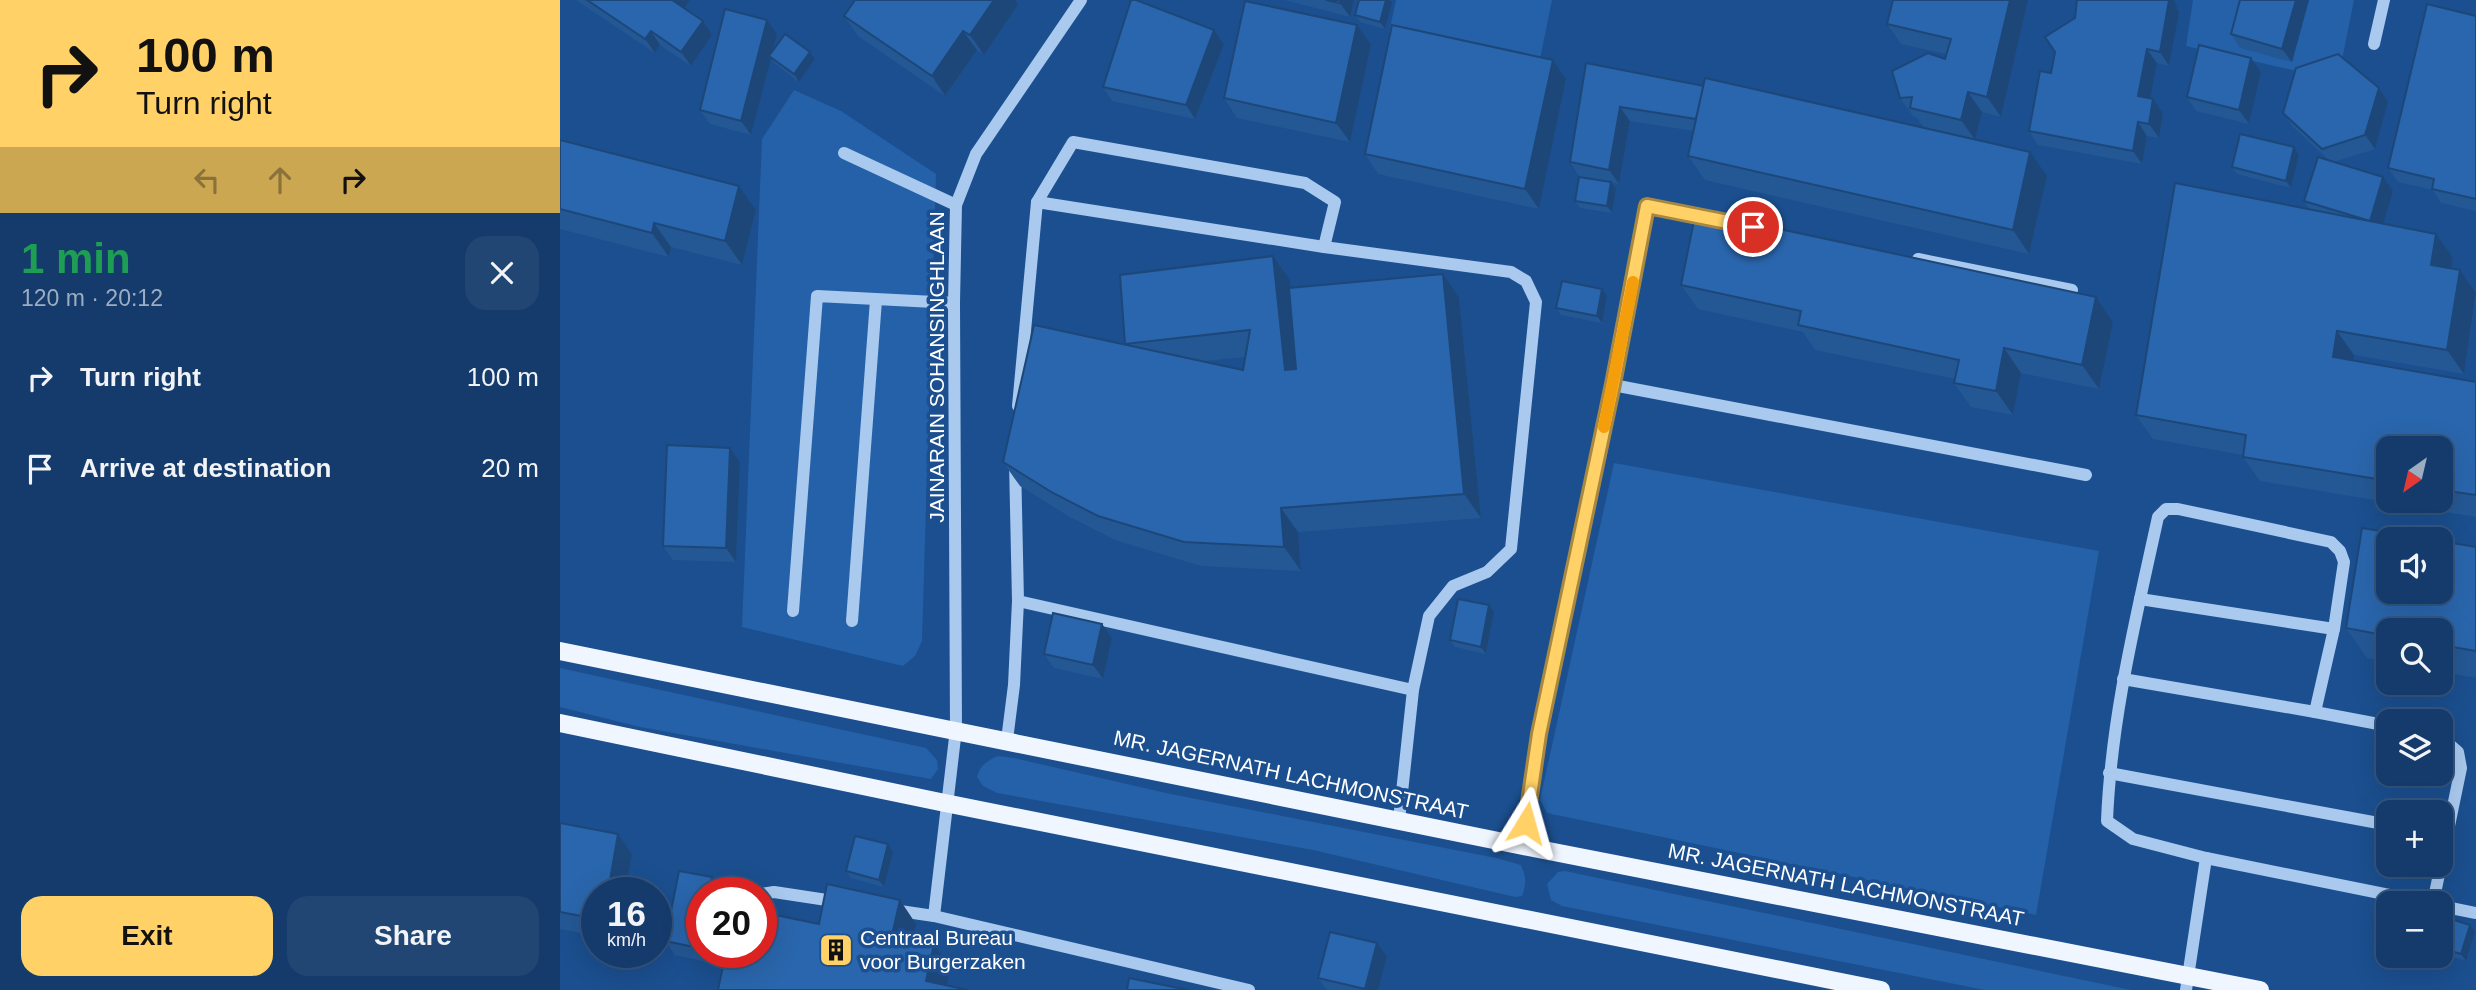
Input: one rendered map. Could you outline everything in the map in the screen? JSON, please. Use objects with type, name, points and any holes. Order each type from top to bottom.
[{"type":"main road","name":"MR. JAGERNATH LACHMONSTRAAT","points":[[560,651],[956,729],[2187,982],[2260,990]]},
{"type":"main road","points":[[560,723],[945,803],[1881,990]]},
{"type":"street","name":"JAINARAIN SOHANSINGHLAAN","points":[[934,916],[945,803],[956,729],[956,205],[976,154],[1081,0]]},
{"type":"street","points":[[2374,44],[2384,0]]},
{"type":"street","points":[[1018,414],[1037,202],[1073,142],[1305,183],[1335,202],[1324,247]]},
{"type":"street","points":[[844,153],[956,205]]},
{"type":"street","points":[[1037,202],[1324,247],[1511,272],[1526,281],[1536,302],[1511,549],[1487,572],[1453,586],[1429,615],[1413,690],[1399,820]]},
{"type":"street","points":[[1522,846],[1539,734],[1613,384],[1647,206],[1729,222]]},
{"type":"street","points":[[1908,257],[2072,290]]},
{"type":"street","points":[[793,611],[817,296],[954,303]]},
{"type":"street","points":[[852,621],[876,300]]},
{"type":"street","points":[[1613,384],[2086,475]]},
{"type":"street","points":[[1007,740],[1014,685],[1018,601],[1015,454]]},
{"type":"street","points":[[2315,712],[2334,629],[2344,562],[2340,551],[2331,542],[2178,509],[2166,509],[2158,517],[2123,679],[2109,773],[2107,821],[2133,839],[2206,858],[2376,892]]},
{"type":"street","points":[[2140,599],[2334,629]]},
{"type":"street","points":[[1018,601],[1413,690]]},
{"type":"street","points":[[2123,679],[2376,724]]},
{"type":"street","points":[[2453,748],[2458,752],[2461,768],[2453,800]]},
{"type":"street","points":[[2109,773],[2376,823]]},
{"type":"street","points":[[2187,982],[2206,858]]},
{"type":"street","points":[[777,892],[854,904]]},
{"type":"street","points":[[881,908],[934,916],[1249,990]]},
{"type":"street","points":[[2453,908],[2476,913]]},
{"type":"shaded area","points":[[1396,0],[1552,0],[1539,64],[1389,32]]},
{"type":"shaded area","points":[[2193,0],[2354,0],[2342,60],[2306,73],[2186,46]]},
{"type":"shaded area","points":[[794,90],[841,111],[936,174],[922,641],[915,656],[903,666],[742,627],[762,139]]},
{"type":"shaded area","points":[[1614,463],[2099,551],[2036,915],[1547,813],[1540,800]]},
{"type":"shaded area","points":[[560,668],[926,748],[937,760],[938,769],[931,779],[640,727],[560,707]]},
{"type":"shaded area","points":[[998,756],[1166,793],[1496,858],[1521,865],[1525,888],[1522,896],[1515,897],[1313,850],[997,793],[983,786],[977,777],[984,764]]},
{"type":"shaded area","points":[[1565,871],[2131,990],[1985,990],[1562,906],[1551,900],[1547,884],[1558,872]]},
{"type":"building","points":[[587,0],[672,0],[703,21],[681,52],[651,31],[645,39]]},
{"type":"building","points":[[855,0],[994,0],[970,35],[963,31],[932,76],[844,16]]},
{"type":"building","points":[[1131,0],[1214,30],[1186,105],[1103,87]]},
{"type":"building","points":[[1359,0],[1386,0],[1380,22],[1355,15]]},
{"type":"building","points":[[1893,0],[2010,0],[1987,97],[1968,92],[1961,120],[1910,108],[1912,97],[1900,98],[1892,71],[1928,53],[1945,59],[1951,39],[1887,24]]},
{"type":"building","points":[[2077,0],[2169,0],[2160,52],[2147,49],[2138,96],[2153,99],[2149,124],[2138,122],[2133,151],[2029,131],[2040,71],[2051,73],[2055,52],[2045,37],[2075,18]]},
{"type":"building","points":[[2240,0],[2296,0],[2282,49],[2231,34]]},
{"type":"building","points":[[1245,1],[1357,25],[1336,123],[1224,98]]},
{"type":"building","points":[[2427,4],[2476,16],[2476,199],[2432,189],[2434,179],[2388,168]]},
{"type":"building","points":[[725,9],[767,20],[741,121],[700,110]]},
{"type":"building","points":[[1392,25],[1553,60],[1525,189],[1365,154]]},
{"type":"building","points":[[785,34],[810,52],[794,74],[769,56]]},
{"type":"building","points":[[2199,45],[2251,58],[2239,110],[2187,97]]},
{"type":"building","points":[[2338,54],[2379,88],[2365,135],[2322,149],[2283,113],[2296,68]]},
{"type":"building","points":[[1586,63],[1704,86],[1696,119],[1620,107],[1609,170],[1570,162]]},
{"type":"building","points":[[1705,78],[2030,152],[2013,230],[1688,156]]},
{"type":"building","points":[[2240,134],[2294,147],[2286,181],[2232,167]]},
{"type":"building","points":[[560,140],[739,186],[725,241],[654,223],[652,233],[560,209]]},
{"type":"building","points":[[2318,157],[2383,177],[2370,221],[2304,201]]},
{"type":"building","points":[[1579,177],[1611,182],[1607,206],[1575,201]]},
{"type":"building","points":[[2175,183],[2436,234],[2431,265],[2460,270],[2447,350],[2337,331],[2333,357],[2476,382],[2476,495],[2454,492],[2454,436],[2376,436],[2376,479],[2243,457],[2246,435],[2136,415]]},
{"type":"building","points":[[1696,211],[2096,297],[2082,365],[2004,348],[1996,391],[1954,383],[1959,360],[1798,325],[1801,311],[1681,285]]},
{"type":"building","points":[[1273,256],[1285,370],[1296,369],[1289,288],[1443,274],[1464,494],[1281,508],[1284,547],[1184,542],[1098,516],[1053,493],[1003,462],[1034,325],[1243,370],[1250,330],[1125,344],[1120,275]]},
{"type":"building","points":[[1562,281],[1602,289],[1597,316],[1556,308]]},
{"type":"building","points":[[667,445],[730,448],[726,548],[663,546]]},
{"type":"building","points":[[2362,528],[2376,530],[2376,604],[2453,604],[2453,543],[2476,547],[2476,651],[2453,647],[2453,618],[2376,618],[2376,634],[2346,628]]},
{"type":"building","points":[[1458,599],[1489,605],[1481,647],[1450,640]]},
{"type":"building","points":[[1053,613],[1102,624],[1093,665],[1044,654]]},
{"type":"building","points":[[560,823],[618,834],[611,877],[581,877],[581,916],[560,912]]},
{"type":"building","points":[[855,836],[888,844],[879,880],[846,871]]},
{"type":"building","points":[[679,871],[712,877],[686,877],[686,945],[672,942],[672,906]]},
{"type":"building","name":"Centraal Bureau voor Burgerzaken","points":[[827,884],[900,900],[892,935],[934,944],[926,981],[968,990],[718,990],[723,968],[777,968],[777,915],[819,924]]},
{"type":"building","points":[[2453,920],[2470,925],[2461,954],[2453,952]]},
{"type":"building","points":[[1330,932],[1377,943],[1365,989],[1318,978]]},
{"type":"building","points":[[1129,978],[1188,990],[1127,990]]},
{"type":"slow traffic","points":[[1604,427],[1633,282]]},
{"type":"place","name":"Centraal Bureau voor Burgerzaken","points":[[836,950]]},
{"type":"route","points":[[1526,823],[1539,734],[1613,384],[1647,206],[1753,227]]}]
